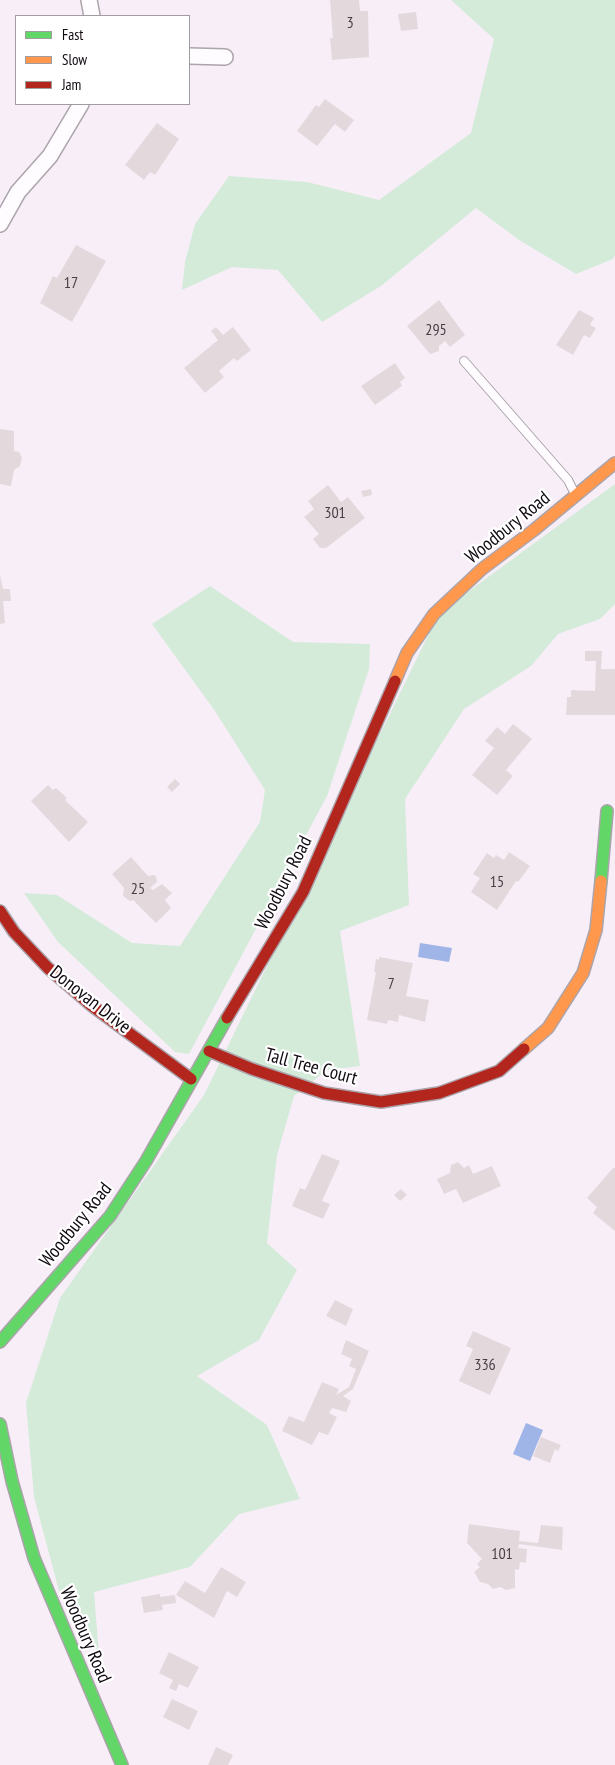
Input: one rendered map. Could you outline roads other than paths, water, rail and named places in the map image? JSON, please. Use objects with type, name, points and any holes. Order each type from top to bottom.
[{"type":"main road","name":"Woodbury Road","points":[[0,1342],[110,1216],[146,1161],[191,1079],[303,892],[407,653],[434,614],[482,569],[615,463]]},
{"type":"main road","name":"Tall Tree Court","points":[[209,1051],[252,1069],[324,1093],[381,1102],[439,1093],[500,1071],[548,1028],[583,974],[596,930],[606,812]]},
{"type":"main road","name":"Donovan Drive","points":[[0,911],[14,932],[48,968],[91,1005],[191,1079]]},
{"type":"main road","name":"Woodbury Road","points":[[0,1428],[12,1481],[34,1558],[122,1765]]},
{"type":"street","points":[[89,0],[92,15]]},
{"type":"street","points":[[190,56],[225,57]]},
{"type":"street","points":[[0,224],[18,192],[50,156],[80,105]]},
{"type":"lane","points":[[464,361],[568,480],[576,496]]},
{"type":"water","points":[[420,943],[452,948],[449,962],[418,957]]},
{"type":"water","points":[[526,1423],[543,1430],[530,1461],[513,1454]]}]
